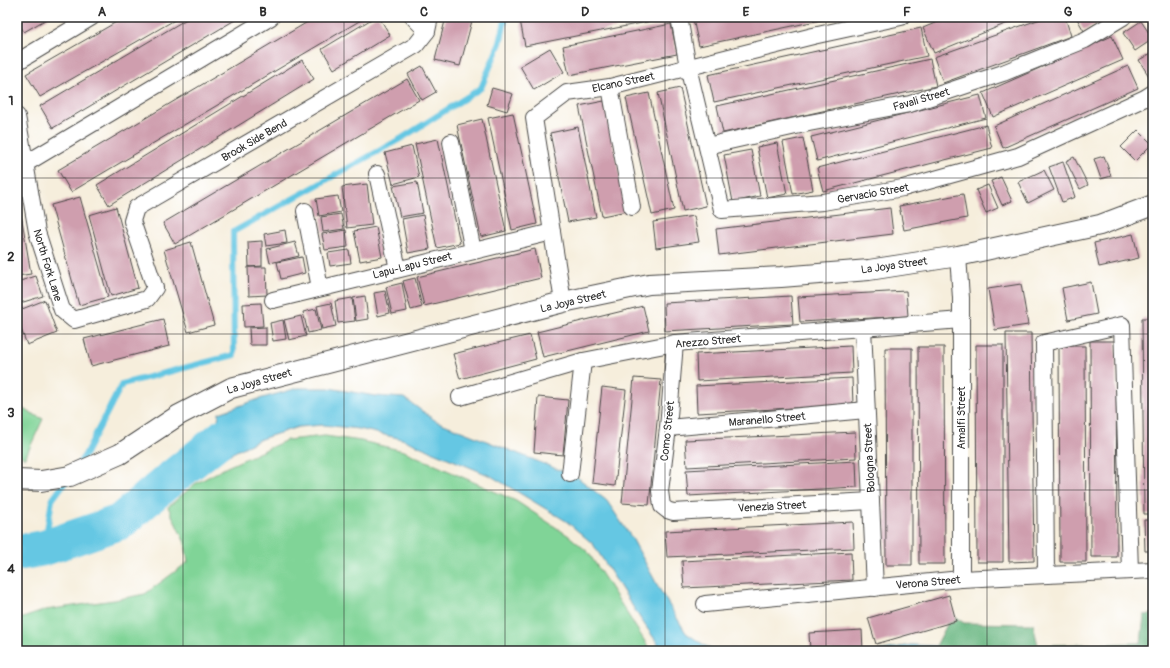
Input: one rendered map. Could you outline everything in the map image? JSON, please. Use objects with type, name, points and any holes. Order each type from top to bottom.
[{"type":"street","points":[[17,62],[92,17]]},
{"type":"street","points":[[25,164],[271,17]]},
{"type":"street","points":[[413,17],[428,24]]},
{"type":"street","name":"Gervacio Street","points":[[679,17],[688,67],[722,210],[823,202],[903,188],[1018,156],[1153,93]]},
{"type":"street","name":"Elcano Street","points":[[563,302],[534,118],[567,93],[610,87],[813,36],[901,17]]},
{"type":"street","name":"Favali Street","points":[[707,146],[809,123],[910,104],[1003,73],[1085,40],[1123,17]]},
{"type":"street","name":"Brook Side Bend","points":[[155,288],[132,221],[136,208],[416,45],[428,24]]},
{"type":"street","points":[[610,87],[632,207]]},
{"type":"street","name":"North Fork Lane","points":[[17,116],[37,232],[62,310],[74,320],[147,299],[155,288]]},
{"type":"street","points":[[451,142],[473,251]]},
{"type":"street","points":[[377,174],[398,269]]},
{"type":"street","name":"La Joya Street","points":[[17,480],[41,481],[70,476],[120,454],[179,415],[231,388],[563,302],[649,284],[781,277],[869,270],[958,256],[1100,224],[1153,205]]},
{"type":"street","points":[[305,211],[320,288]]},
{"type":"street","name":"Lapu-Lapu Street","points":[[273,300],[552,232]]},
{"type":"street","name":"Amalfi Street","points":[[958,256],[961,295],[961,579]]},
{"type":"street","name":"Arezzo Street","points":[[460,397],[584,361],[675,343],[961,320]]},
{"type":"street","points":[[1046,575],[1044,343],[1122,325],[1130,571]]},
{"type":"street","name":"Bologna Street","points":[[863,328],[875,588]]},
{"type":"street","name":"Como Street","points":[[673,512],[662,506],[660,491],[668,428],[675,343]]},
{"type":"street","points":[[570,474],[584,361]]},
{"type":"street","name":"Maranello Street","points":[[668,428],[866,410]]},
{"type":"street","name":"Venezia Street","points":[[673,512],[871,501]]},
{"type":"street","name":"Verona Street","points":[[705,604],[961,579],[1153,570]]},
{"type":"green space","points":[[17,406],[43,419],[25,458],[17,454]]},
{"type":"green space","points":[[325,436],[361,441],[404,451],[516,501],[569,536],[588,552],[651,651],[17,651],[17,620],[46,610],[145,594],[188,562],[185,543],[168,507],[195,484],[227,467],[287,440]]},
{"type":"green space","points":[[1153,614],[1153,651],[941,651],[936,646],[952,615],[964,623],[1033,624],[1038,645],[1141,643],[1144,615]]},
{"type":"water","points":[[298,388],[329,388],[375,396],[404,398],[436,421],[577,477],[607,501],[633,540],[660,590],[686,633],[713,651],[663,651],[593,544],[566,521],[491,476],[402,439],[359,429],[323,425],[298,427],[261,439],[212,463],[219,413],[259,399]]},
{"type":"water","points":[[911,645],[936,646],[941,651],[878,651]]},
{"type":"building","points":[[17,17],[50,17],[24,32],[17,21]]},
{"type":"building","points":[[125,17],[180,17],[40,97],[26,74]]},
{"type":"building","points":[[190,17],[240,17],[53,128],[40,106]]},
{"type":"building","points":[[316,17],[366,17],[71,192],[58,170]]},
{"type":"building","points":[[375,17],[379,17],[390,35],[334,69],[322,49]]},
{"type":"building","points":[[446,17],[473,17],[460,66],[435,60]]},
{"type":"building","points":[[533,17],[667,18],[525,46],[520,20]]},
{"type":"building","points":[[703,17],[830,18],[699,46],[693,19]]},
{"type":"building","points":[[949,17],[1022,17],[934,53],[923,28]]},
{"type":"building","points":[[1046,17],[1065,17],[1071,36],[943,83],[934,57]]},
{"type":"building","points":[[1076,17],[1107,17],[1084,31]]},
{"type":"building","points":[[1141,21],[1153,39],[1135,51],[1123,33]]},
{"type":"building","points":[[671,24],[677,54],[569,75],[563,46]]},
{"type":"building","points":[[921,28],[927,56],[714,102],[708,75]]},
{"type":"building","points":[[1112,36],[1123,60],[993,117],[983,93]]},
{"type":"building","points":[[550,48],[564,72],[534,90],[520,66]]},
{"type":"building","points":[[1153,52],[1153,76],[1150,78],[1139,60]]},
{"type":"building","points":[[930,59],[936,86],[723,133],[717,106]]},
{"type":"building","points":[[302,60],[314,79],[109,205],[97,185]]},
{"type":"building","points":[[422,66],[436,92],[422,100],[408,74]]},
{"type":"building","points":[[1128,66],[1138,88],[1003,148],[994,126]]},
{"type":"building","points":[[407,79],[419,100],[175,244],[163,223]]},
{"type":"building","points":[[492,88],[513,94],[507,111],[487,105]]},
{"type":"building","points":[[680,88],[706,206],[683,211],[658,93]]},
{"type":"building","points":[[649,93],[674,210],[652,215],[626,98]]},
{"type":"building","points":[[980,95],[986,118],[817,161],[811,137]]},
{"type":"building","points":[[604,101],[627,211],[602,216],[579,106]]},
{"type":"building","points":[[513,113],[537,224],[512,230],[488,118]]},
{"type":"building","points":[[482,119],[506,231],[481,237],[457,125]]},
{"type":"building","points":[[986,125],[992,148],[823,191],[817,168]]},
{"type":"building","points":[[578,127],[596,217],[568,222],[550,133]]},
{"type":"building","points":[[1138,130],[1152,144],[1135,161],[1121,147]]},
{"type":"building","points":[[803,138],[813,190],[793,194],[783,142]]},
{"type":"building","points":[[438,139],[460,243],[437,248],[415,144]]},
{"type":"building","points":[[777,143],[787,194],[767,198],[757,147]]},
{"type":"building","points":[[412,146],[419,177],[393,184],[385,153]]},
{"type":"building","points":[[751,150],[760,196],[733,202],[724,155]]},
{"type":"building","points":[[1104,156],[1111,176],[1101,179],[1094,159]]},
{"type":"building","points":[[1074,157],[1088,185],[1080,189],[1066,161]]},
{"type":"building","points":[[1063,162],[1075,197],[1062,202],[1049,167]]},
{"type":"building","points":[[1044,170],[1054,190],[1028,203],[1018,182]]},
{"type":"building","points":[[1001,177],[1012,201],[1002,205],[991,181]]},
{"type":"building","points":[[417,182],[423,213],[400,217],[393,186]]},
{"type":"building","points":[[367,184],[372,225],[347,228],[342,187]]},
{"type":"building","points":[[988,185],[998,208],[986,213],[976,190]]},
{"type":"building","points":[[17,190],[31,274],[17,276]]},
{"type":"building","points":[[963,194],[967,218],[904,230],[899,206]]},
{"type":"building","points":[[338,196],[341,212],[319,216],[316,199]]},
{"type":"building","points":[[80,197],[108,297],[79,305],[51,205]]},
{"type":"building","points":[[116,207],[138,288],[111,296],[89,215]]},
{"type":"building","points":[[890,208],[893,234],[719,255],[716,229]]},
{"type":"building","points":[[341,214],[344,229],[323,232],[321,217]]},
{"type":"building","points":[[423,215],[430,249],[408,253],[402,219]]},
{"type":"building","points":[[694,216],[699,242],[656,248],[653,222]]},
{"type":"building","points":[[376,227],[382,257],[360,261],[354,231]]},
{"type":"building","points":[[285,230],[287,243],[266,246],[264,234]]},
{"type":"building","points":[[346,230],[348,247],[325,250],[322,234]]},
{"type":"building","points":[[1133,234],[1139,258],[1099,267],[1094,243]]},
{"type":"building","points":[[262,241],[262,266],[249,267],[248,242]]},
{"type":"building","points":[[191,242],[214,325],[188,332],[164,250]]},
{"type":"building","points":[[295,242],[299,256],[270,263],[267,249]]},
{"type":"building","points":[[535,249],[541,278],[424,306],[417,277]]},
{"type":"building","points":[[349,250],[351,263],[330,266],[328,253]]},
{"type":"building","points":[[302,257],[305,273],[281,279],[277,262]]},
{"type":"building","points":[[248,267],[266,267],[267,295],[249,296]]},
{"type":"building","points":[[36,276],[43,296],[17,304],[17,282]]},
{"type":"building","points":[[415,278],[422,307],[411,310],[403,281]]},
{"type":"building","points":[[1091,282],[1097,314],[1068,320],[1062,288]]},
{"type":"building","points":[[402,283],[407,311],[392,314],[386,287]]},
{"type":"building","points":[[1021,284],[1028,325],[995,330],[988,289]]},
{"type":"building","points":[[385,291],[390,313],[378,316],[374,293]]},
{"type":"building","points":[[906,291],[908,316],[800,322],[798,297]]},
{"type":"building","points":[[365,296],[368,319],[356,321],[353,298]]},
{"type":"building","points":[[791,296],[793,324],[665,331],[664,303]]},
{"type":"building","points":[[352,298],[355,321],[338,323],[335,301]]},
{"type":"building","points":[[45,300],[57,333],[27,345],[17,318],[17,311]]},
{"type":"building","points":[[261,303],[263,326],[244,327],[243,304]]},
{"type":"building","points":[[331,303],[336,326],[322,329],[317,306]]},
{"type":"building","points":[[643,306],[649,331],[543,357],[537,332]]},
{"type":"building","points":[[316,309],[321,330],[308,333],[303,312]]},
{"type":"building","points":[[301,316],[306,336],[289,340],[284,320]]},
{"type":"building","points":[[1142,318],[1153,318],[1153,514],[1144,514]]},
{"type":"building","points":[[163,319],[169,346],[91,366],[84,339]]},
{"type":"building","points":[[283,320],[286,339],[273,341],[270,323]]},
{"type":"building","points":[[266,327],[266,345],[250,345],[249,328]]},
{"type":"building","points":[[1006,333],[1031,333],[1034,561],[1009,562]]},
{"type":"building","points":[[530,335],[536,359],[460,379],[453,354]]},
{"type":"building","points":[[1090,341],[1116,341],[1117,557],[1091,557]]},
{"type":"building","points":[[976,345],[1003,345],[1003,562],[977,562]]},
{"type":"building","points":[[851,346],[852,373],[697,381],[696,354]]},
{"type":"building","points":[[1059,346],[1085,346],[1086,562],[1060,562]]},
{"type":"building","points":[[918,347],[944,347],[945,564],[919,564]]},
{"type":"building","points":[[885,348],[912,348],[912,565],[886,565]]},
{"type":"building","points":[[634,378],[661,380],[649,505],[622,503]]},
{"type":"building","points":[[852,378],[853,405],[697,413],[696,386]]},
{"type":"building","points":[[602,387],[626,390],[615,486],[592,483]]},
{"type":"building","points":[[538,397],[568,400],[563,455],[534,452]]},
{"type":"building","points":[[855,432],[856,458],[687,467],[685,440]]},
{"type":"building","points":[[856,461],[857,487],[688,496],[686,470]]},
{"type":"building","points":[[1144,520],[1153,520],[1153,551],[1145,551]]},
{"type":"building","points":[[853,522],[854,548],[667,557],[665,531]]},
{"type":"building","points":[[851,552],[852,580],[684,588],[682,561]]},
{"type":"building","points":[[949,595],[956,621],[876,644],[868,618]]},
{"type":"building","points":[[862,630],[863,651],[810,651],[809,633]]},
{"type":"waterway","points":[[77,466],[85,455],[122,384],[234,355],[233,232],[402,138],[481,88],[500,43],[506,17]]},
{"type":"waterway","points":[[17,553],[44,548],[120,522],[169,480],[223,437],[257,419]]},
{"type":"waterway","points":[[44,548],[52,500],[66,481]]}]
